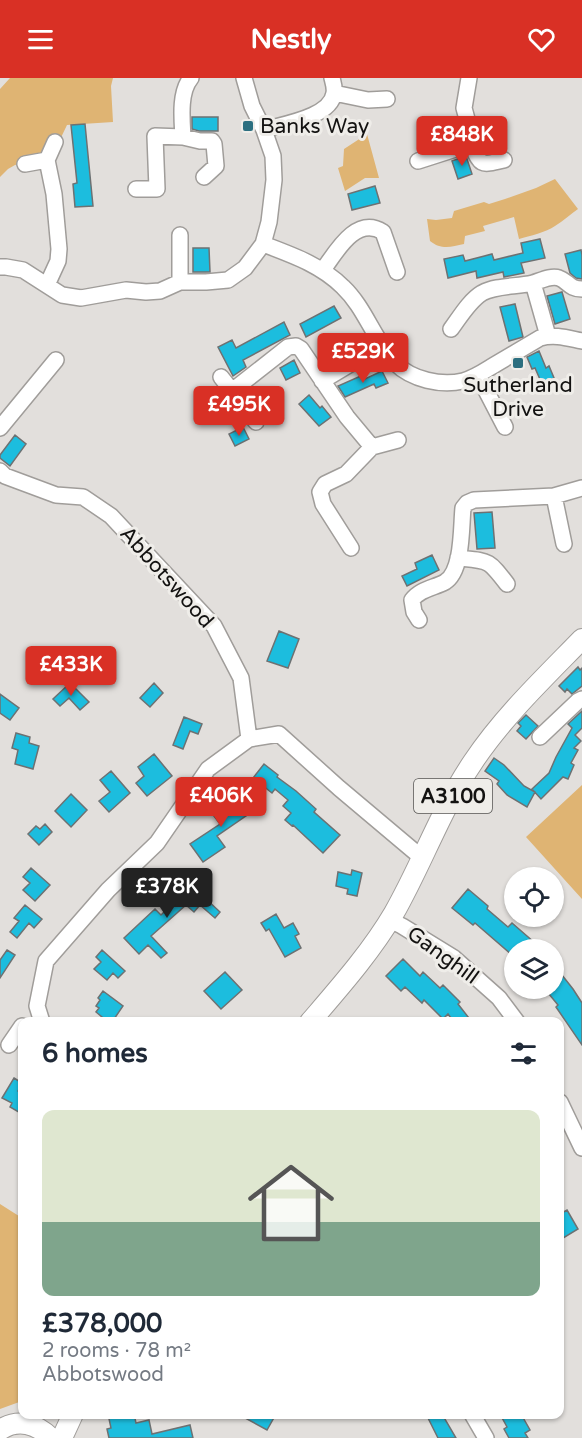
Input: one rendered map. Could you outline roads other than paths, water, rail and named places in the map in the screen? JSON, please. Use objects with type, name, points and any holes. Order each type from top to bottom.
[{"type":"main road","name":"A3100","points":[[314,1017],[376,943],[458,786],[484,746],[582,639]]},
{"type":"main road","points":[[62,1438],[72,1419]]},
{"type":"main road","points":[[10,1420],[40,1428],[51,1438]]},
{"type":"street","points":[[183,137],[182,106],[191,78]]},
{"type":"street","points":[[0,267],[23,270],[62,295],[81,298],[126,290],[160,291],[180,282],[228,280],[245,268],[263,244],[269,222],[274,180],[273,156],[252,106],[244,78]]},
{"type":"street","points":[[469,78],[465,108],[471,144],[479,162],[484,164],[504,160]]},
{"type":"street","points":[[264,130],[322,111],[329,103],[333,85],[368,100],[387,99]]},
{"type":"street","points":[[135,189],[157,189],[155,136],[183,137],[213,142],[216,166],[204,177]]},
{"type":"street","points":[[46,285],[58,261],[59,249],[54,194],[47,160],[55,142]]},
{"type":"street","points":[[418,161],[471,144]]},
{"type":"street","points":[[25,164],[47,160]]},
{"type":"street","points":[[323,270],[348,237],[367,227],[383,232],[397,272]]},
{"type":"street","points":[[180,235],[180,282]]},
{"type":"street","points":[[263,244],[323,270],[344,288],[361,310],[394,363],[424,380],[440,383],[463,381],[478,375],[540,338],[548,336],[582,341]]},
{"type":"street","points":[[452,329],[481,294],[498,288],[533,284],[555,277],[572,287],[582,289]]},
{"type":"street","points":[[533,284],[548,336]]},
{"type":"street","points":[[322,381],[382,345]]},
{"type":"street","points":[[232,391],[288,347],[296,346],[347,417],[372,447]]},
{"type":"street","points":[[0,428],[56,360]]},
{"type":"street","points":[[478,375],[505,427]]},
{"type":"street","points":[[221,377],[256,422]]},
{"type":"street","points":[[351,548],[323,504],[320,492],[325,484],[346,474],[372,447],[398,440]]},
{"type":"street","name":"Abbotswood","points":[[0,471],[5,476],[56,495],[83,497],[111,516],[214,626],[241,678],[249,739]]},
{"type":"street","points":[[419,620],[414,612],[412,600],[417,594],[448,581],[456,570],[463,508],[467,503],[474,500],[555,496],[582,488]]},
{"type":"street","points":[[555,496],[564,544]]},
{"type":"street","points":[[458,558],[486,561],[494,567],[507,584]]},
{"type":"street","points":[[540,737],[582,699]]},
{"type":"street","points":[[29,1017],[37,1006],[46,961],[108,890],[157,843],[208,769],[249,739],[279,734],[339,788],[415,852],[423,856]]},
{"type":"street","name":"Ganghill","points":[[390,920],[454,958],[499,998],[514,1017]]},
{"type":"street","points":[[37,1006],[40,1017]]},
{"type":"street","points":[[10,1046],[18,1033]]},
{"type":"street","points":[[564,1110],[582,1148]]},
{"type":"street","points":[[475,1419],[486,1438]]},
{"type":"place","name":"Banks Way","points":[[248,126]]},
{"type":"place","name":"Sutherland Drive","points":[[518,363]]}]
